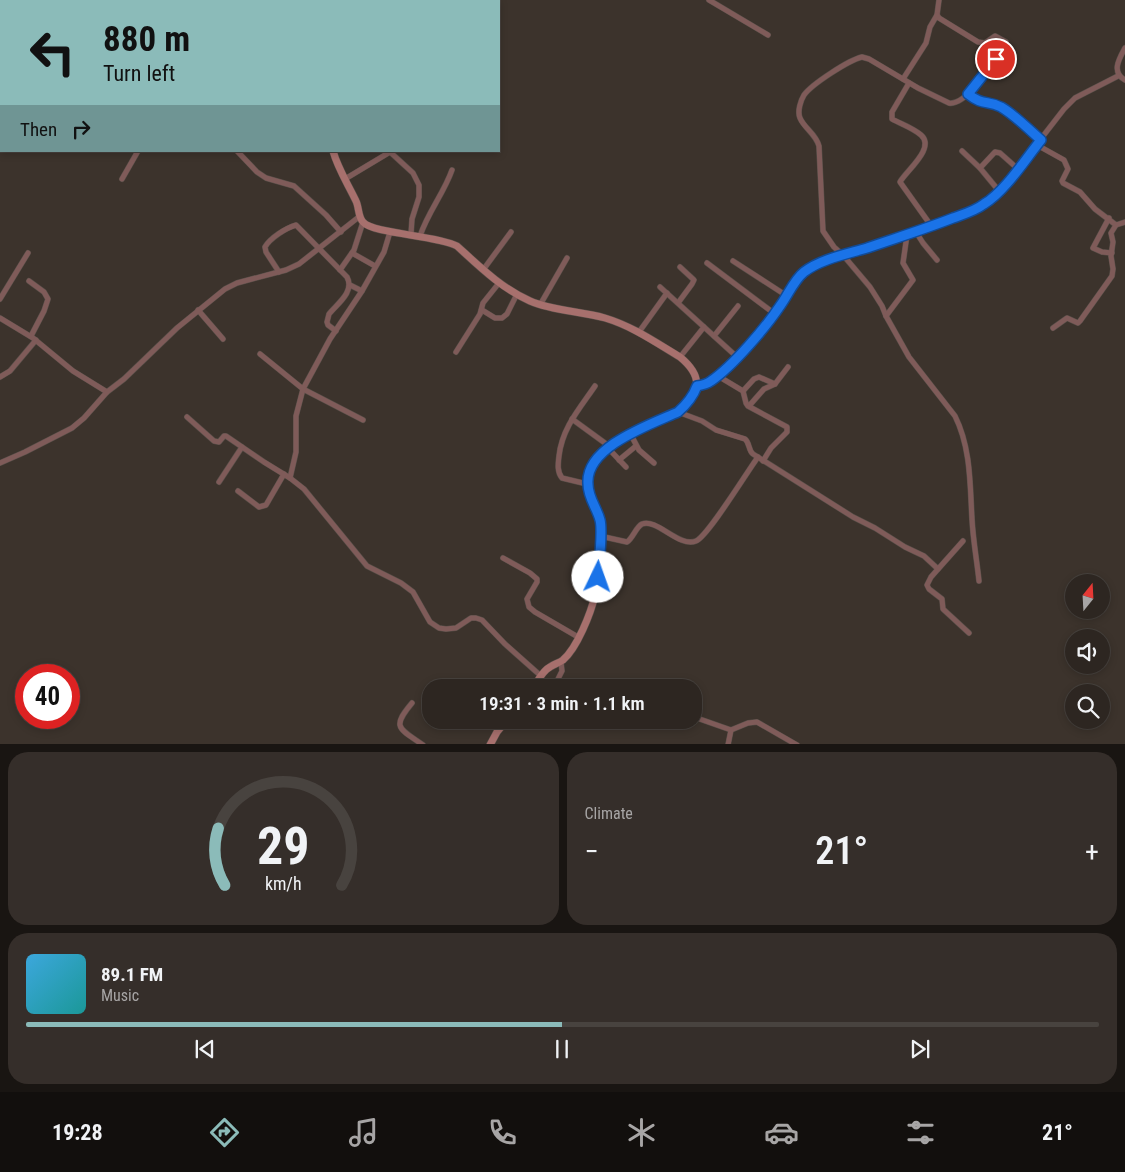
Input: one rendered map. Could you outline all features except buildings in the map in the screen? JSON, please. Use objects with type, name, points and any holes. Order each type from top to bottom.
[{"type":"street","points":[[710,0],[768,35]]},
{"type":"street","points":[[720,7],[724,0]]},
{"type":"street","points":[[903,79],[926,43],[930,27],[937,15],[939,0]]},
{"type":"street","points":[[937,15],[978,42],[985,43],[995,36],[1006,42],[1006,47],[968,94],[954,104],[909,83],[869,59],[862,57],[842,67],[811,89],[804,96],[800,106],[800,118],[819,146],[823,231],[839,257],[870,287],[909,357],[955,416],[960,426],[971,489],[972,521],[979,581]]},
{"type":"street","points":[[1118,76],[1117,67],[1125,48]]},
{"type":"street","points":[[1118,76],[1125,80]]},
{"type":"street","points":[[697,386],[711,382],[737,357],[774,314],[799,276],[805,271],[813,266],[932,227],[986,204],[1018,169],[1064,109],[1075,98],[1118,76]]},
{"type":"street","points":[[909,83],[892,112],[892,118],[922,135],[925,143],[924,150],[918,160],[900,182],[932,227]]},
{"type":"street","points":[[968,94],[980,103],[1001,107],[1041,140]]},
{"type":"street","points":[[1037,145],[1064,160],[1068,170],[1062,182],[1080,192],[1095,209],[1116,225]]},
{"type":"street","points":[[962,151],[980,168],[999,191]]},
{"type":"street","points":[[122,179],[137,152]]},
{"type":"street","points":[[239,152],[257,172],[266,178],[294,186],[326,214],[341,232]]},
{"type":"street","points":[[333,152],[356,201],[362,219],[369,226],[390,232],[445,240],[457,246],[499,283],[517,294],[540,305],[602,318],[639,332],[680,357],[696,375],[697,386],[691,399],[678,412],[608,447],[597,456],[591,466],[588,484],[595,509],[601,520],[595,596],[591,610],[571,650],[561,662],[550,666],[539,679]]},
{"type":"street","points":[[345,179],[390,152],[413,173],[419,185],[411,234]]},
{"type":"street","points":[[980,168],[995,152],[1000,153],[1018,169]]},
{"type":"street","points":[[420,236],[428,215],[452,170]]},
{"type":"street","points":[[1108,218],[1093,248],[1102,252],[1112,253]]},
{"type":"street","points":[[0,463],[72,428],[84,418],[107,392],[124,379],[198,310],[225,289],[237,283],[279,272],[299,264],[341,232],[362,219]]},
{"type":"street","points":[[340,270],[352,253],[362,219]]},
{"type":"street","points":[[1053,328],[1067,318],[1078,323],[1080,322],[1112,276],[1114,269],[1113,242],[1110,235],[1116,225],[1125,222]]},
{"type":"street","points":[[279,272],[266,252],[265,247],[269,241],[294,225],[299,227],[318,249],[347,277],[350,285],[362,291]]},
{"type":"street","points":[[290,478],[296,452],[296,416],[303,388],[362,291],[388,242],[390,232]]},
{"type":"street","points":[[483,270],[511,232]]},
{"type":"street","points":[[916,232],[923,244],[937,260]]},
{"type":"street","points":[[886,316],[913,280],[903,263],[907,235]]},
{"type":"street","points":[[0,299],[28,253]]},
{"type":"street","points":[[352,253],[375,266]]},
{"type":"street","points":[[540,305],[567,258]]},
{"type":"street","points":[[733,261],[787,296]]},
{"type":"street","points":[[707,263],[774,314]]},
{"type":"street","points":[[678,303],[694,280],[680,267]]},
{"type":"street","points":[[0,378],[10,371],[34,338],[48,299],[44,292],[29,282]]},
{"type":"street","points":[[456,352],[480,314],[483,303],[499,283]]},
{"type":"street","points":[[336,331],[328,325],[329,314],[345,296],[350,285]]},
{"type":"street","points":[[660,287],[737,357]]},
{"type":"street","points":[[639,332],[667,293]]},
{"type":"street","points":[[482,310],[495,318],[502,318],[507,314],[517,294]]},
{"type":"street","points":[[714,336],[738,306]]},
{"type":"street","points":[[198,310],[223,339]]},
{"type":"street","points":[[0,318],[34,338],[73,371],[107,392]]},
{"type":"street","points":[[680,357],[704,327]]},
{"type":"street","points":[[260,354],[303,388],[363,420]]},
{"type":"street","points":[[749,406],[764,389],[775,384],[788,367]]},
{"type":"street","points":[[600,536],[627,542],[640,526],[645,524],[662,529],[679,539],[689,542],[696,541],[715,520],[760,459],[787,432],[788,428],[783,424],[749,406],[746,403],[743,391],[718,376]]},
{"type":"street","points":[[743,391],[754,379],[759,377],[775,384]]},
{"type":"street","points":[[588,484],[560,477],[558,463],[562,440],[572,419],[595,386]]},
{"type":"street","points":[[678,412],[702,421],[716,430],[745,439],[749,451],[760,459],[905,548],[929,559],[938,569]]},
{"type":"street","points":[[187,417],[216,443],[226,436],[304,488],[367,566],[401,583],[413,592],[430,622],[439,628],[446,629],[456,628],[471,618],[482,620],[505,644],[541,676]]},
{"type":"street","points":[[572,419],[608,447],[626,468]]},
{"type":"street","points":[[631,435],[636,446],[654,462]]},
{"type":"street","points":[[619,460],[636,446]]},
{"type":"street","points":[[219,482],[242,447]]},
{"type":"street","points":[[238,491],[262,508],[266,505],[284,474]]},
{"type":"street","points":[[963,541],[929,579],[927,587],[942,599],[943,609],[968,633]]},
{"type":"street","points":[[503,558],[530,573],[536,579],[527,599],[529,607],[578,637]]},
{"type":"street","points":[[558,679],[562,671],[561,662]]},
{"type":"street","points":[[412,703],[398,722],[400,728],[423,744]]},
{"type":"street","points":[[702,720],[731,730],[741,725],[756,722],[797,744]]},
{"type":"street","points":[[490,744],[498,729]]},
{"type":"street","points":[[728,744],[731,730]]},
{"type":"route","points":[[598,577],[601,520],[588,489],[588,472],[600,453],[623,438],[678,412],[685,406],[691,399],[697,386],[711,382],[737,357],[778,310],[799,276],[805,271],[839,256],[932,227],[986,204],[1009,180],[1041,140],[1001,107],[980,103],[968,94],[996,59]]}]
